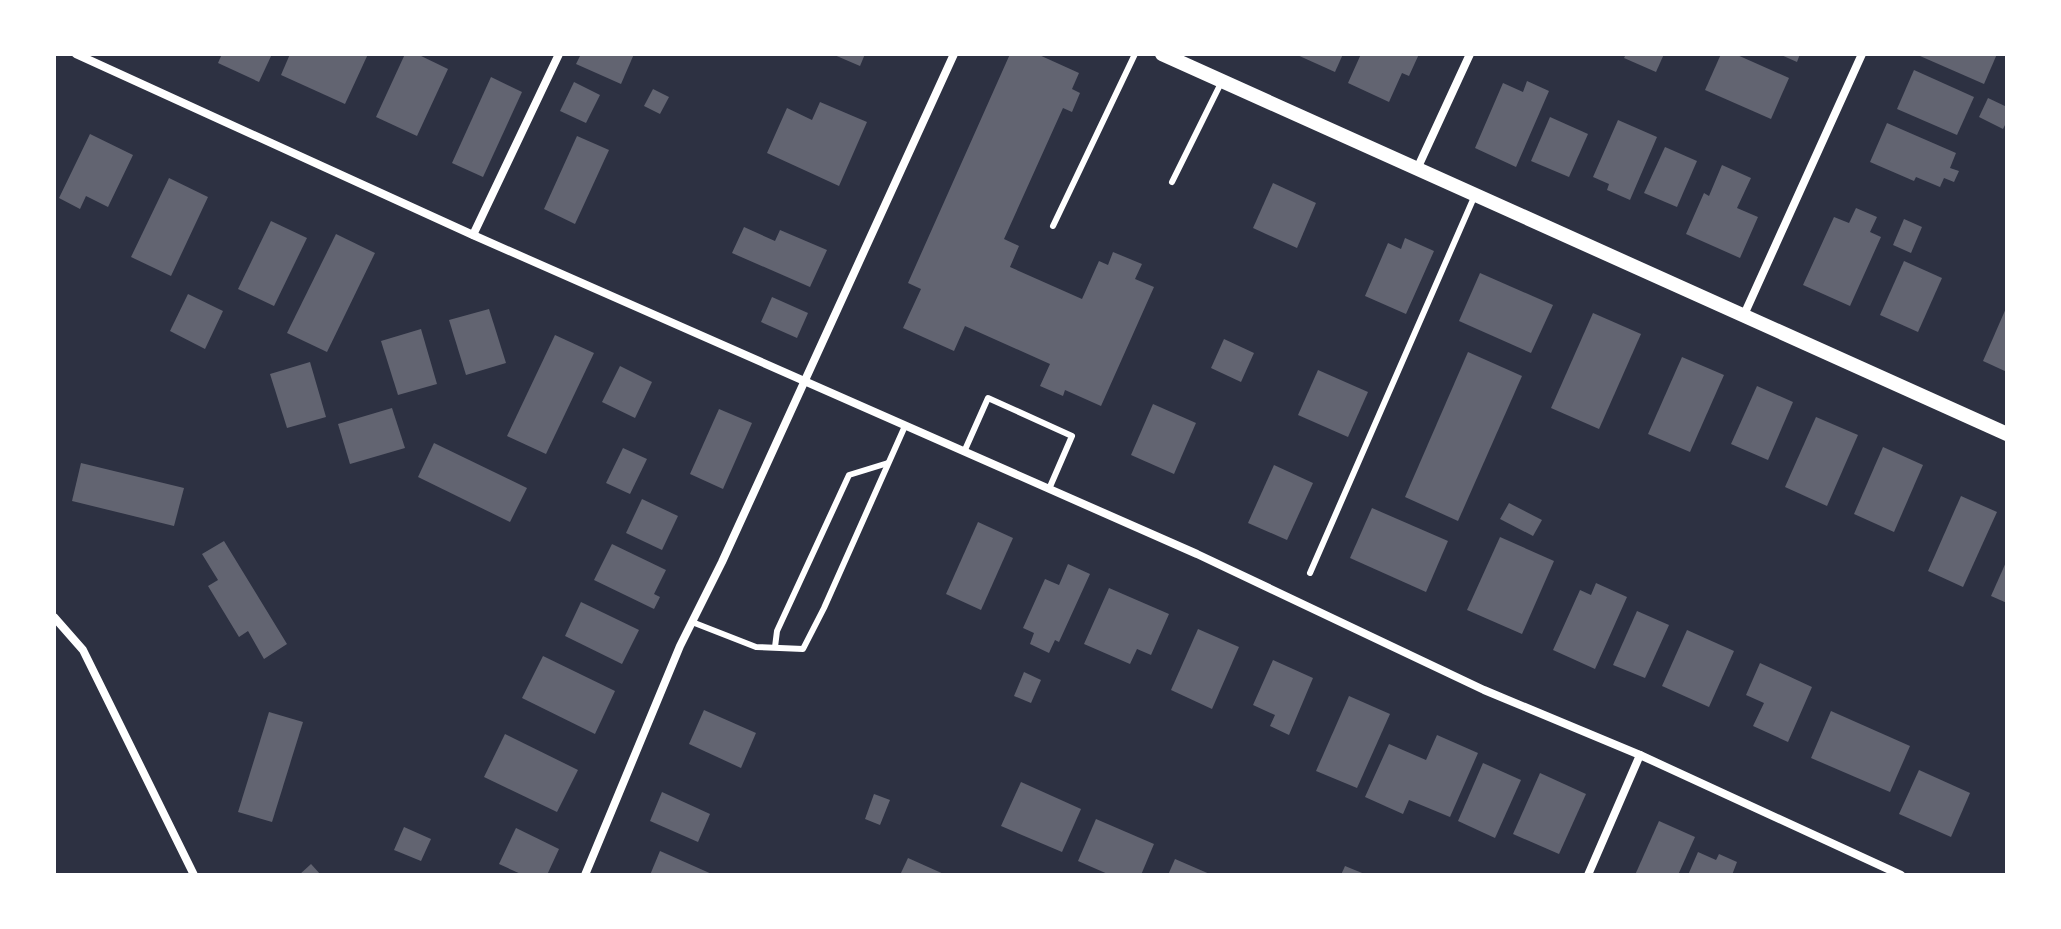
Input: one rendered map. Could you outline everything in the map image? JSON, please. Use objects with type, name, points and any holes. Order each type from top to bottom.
[{"type":"street","points":[[76,54],[473,235],[1197,554],[1484,690],[1640,755],[1901,875]]},
{"type":"street","points":[[473,235],[559,54]]},
{"type":"street","points":[[585,875],[692,622],[954,54]]},
{"type":"street","points":[[1162,54],[2007,434]]},
{"type":"street","points":[[1417,169],[1470,54]]},
{"type":"street","points":[[1743,317],[1862,54]]},
{"type":"street","points":[[54,617],[83,650],[194,875]]},
{"type":"street","points":[[1588,875],[1640,755]]},
{"type":"lane","points":[[1053,226],[1135,54]]},
{"type":"lane","points":[[1172,182],[1222,81]]},
{"type":"lane","points":[[1310,573],[1475,195]]},
{"type":"lane","points":[[964,452],[988,398],[1072,436],[1049,489]]},
{"type":"lane","points":[[692,622],[756,647],[803,649],[905,426]]},
{"type":"lane","points":[[775,647],[777,631],[849,475],[888,463]]},
{"type":"building","points":[[222,54],[272,54],[259,82],[218,63]]},
{"type":"building","points":[[290,54],[368,54],[345,104],[281,75]]},
{"type":"building","points":[[405,54],[417,54],[448,69],[417,136],[376,117]]},
{"type":"building","points":[[581,54],[634,54],[621,84],[576,64]]},
{"type":"building","points":[[832,54],[865,54],[860,66]]},
{"type":"building","points":[[1010,54],[1037,54],[1079,73],[1072,89],[1080,93],[1072,112],[1063,108],[1004,239],[1019,246],[1010,267],[1082,299],[1099,261],[1108,265],[1113,252],[1142,264],[1135,279],[1154,287],[1101,406],[1065,390],[1063,396],[1040,386],[1050,364],[965,326],[954,351],[903,328],[921,289],[908,283]]},
{"type":"building","points":[[1295,54],[1343,54],[1335,72]]},
{"type":"building","points":[[1361,54],[1419,54],[1409,76],[1402,73],[1389,102],[1348,83]]},
{"type":"building","points":[[1626,54],[1664,54],[1656,72],[1624,58]]},
{"type":"building","points":[[1721,54],[1735,54],[1789,78],[1771,119],[1705,90]]},
{"type":"building","points":[[1779,54],[1800,54],[1797,62]]},
{"type":"building","points":[[1921,54],[1997,54],[1984,84]]},
{"type":"building","points":[[1914,70],[1974,97],[1957,135],[1897,109]]},
{"type":"building","points":[[491,77],[522,92],[483,177],[452,163]]},
{"type":"building","points":[[1527,81],[1549,91],[1516,167],[1475,148],[1503,83],[1523,92]]},
{"type":"building","points":[[574,82],[600,95],[586,123],[560,111]]},
{"type":"building","points":[[653,89],[669,97],[660,114],[644,106]]},
{"type":"building","points":[[1988,98],[2007,107],[2007,121],[2003,129],[1979,117]]},
{"type":"building","points":[[820,102],[867,122],[839,186],[767,153],[787,108],[812,120]]},
{"type":"building","points":[[1550,117],[1588,134],[1569,177],[1531,161]]},
{"type":"building","points":[[1618,120],[1657,137],[1630,200],[1607,190],[1609,184],[1593,177]]},
{"type":"building","points":[[1887,123],[1956,153],[1950,168],[1959,171],[1954,182],[1944,178],[1940,187],[1916,177],[1914,181],[1870,162]]},
{"type":"building","points":[[90,134],[133,155],[108,207],[86,196],[80,209],[59,198]]},
{"type":"building","points":[[577,136],[609,150],[575,224],[544,209]]},
{"type":"building","points":[[1665,147],[1697,161],[1677,207],[1644,193]]},
{"type":"building","points":[[1722,165],[1751,178],[1737,208],[1758,217],[1740,258],[1686,234],[1704,193],[1709,196]]},
{"type":"building","points":[[169,178],[208,197],[171,276],[131,257]]},
{"type":"building","points":[[1273,183],[1316,203],[1297,248],[1253,228]]},
{"type":"building","points":[[1856,208],[1877,217],[1870,232],[1881,237],[1850,306],[1803,285],[1834,217],[1849,223]]},
{"type":"building","points":[[1904,219],[1922,227],[1911,253],[1893,245]]},
{"type":"building","points":[[271,221],[307,238],[274,306],[238,289]]},
{"type":"building","points":[[744,227],[775,241],[780,230],[827,250],[810,287],[732,253]]},
{"type":"building","points":[[336,234],[375,253],[327,352],[287,333]]},
{"type":"building","points":[[1405,238],[1434,251],[1406,314],[1365,296],[1388,243],[1401,249]]},
{"type":"building","points":[[1904,261],[1942,278],[1918,332],[1880,315]]},
{"type":"building","points":[[1480,273],[1553,305],[1531,353],[1459,321]]},
{"type":"building","points":[[188,294],[223,311],[205,349],[170,331]]},
{"type":"building","points":[[772,297],[808,313],[797,338],[761,322]]},
{"type":"building","points":[[2007,306],[2007,372],[1983,361]]},
{"type":"building","points":[[489,309],[506,363],[466,375],[449,320]]},
{"type":"building","points":[[1593,313],[1641,334],[1599,429],[1551,408]]},
{"type":"building","points":[[421,329],[437,384],[398,395],[381,341]]},
{"type":"building","points":[[555,335],[594,353],[546,454],[507,436]]},
{"type":"building","points":[[1224,339],[1254,353],[1241,382],[1211,368]]},
{"type":"building","points":[[1468,352],[1522,376],[1458,521],[1405,497]]},
{"type":"building","points":[[1682,357],[1724,375],[1690,452],[1648,434]]},
{"type":"building","points":[[310,362],[326,417],[287,428],[270,374]]},
{"type":"building","points":[[620,366],[652,382],[635,418],[602,402]]},
{"type":"building","points":[[1318,370],[1368,392],[1348,437],[1298,415]]},
{"type":"building","points":[[1757,386],[1793,402],[1768,460],[1731,444]]},
{"type":"building","points":[[1153,404],[1196,423],[1174,474],[1131,455]]},
{"type":"building","points":[[392,408],[405,448],[350,464],[338,424]]},
{"type":"building","points":[[719,409],[752,423],[723,489],[690,474]]},
{"type":"building","points":[[1816,417],[1858,435],[1827,506],[1785,487]]},
{"type":"building","points":[[434,443],[527,488],[510,522],[418,477]]},
{"type":"building","points":[[1883,447],[1923,465],[1894,532],[1854,514]]},
{"type":"building","points":[[623,448],[647,459],[630,494],[606,483]]},
{"type":"building","points":[[81,463],[184,488],[174,526],[72,501]]},
{"type":"building","points":[[1274,465],[1313,483],[1287,540],[1248,523]]},
{"type":"building","points":[[1961,496],[1997,512],[1963,587],[1928,571]]},
{"type":"building","points":[[642,499],[678,516],[662,550],[626,533]]},
{"type":"building","points":[[1509,503],[1542,520],[1533,536],[1500,519]]},
{"type":"building","points":[[1372,508],[1448,541],[1426,592],[1350,558]]},
{"type":"building","points":[[978,522],[1013,538],[981,610],[946,594]]},
{"type":"building","points":[[1500,537],[1554,561],[1522,634],[1467,610]]},
{"type":"building","points":[[224,541],[287,644],[264,659],[248,631],[239,637],[208,586],[218,580],[202,554]]},
{"type":"building","points":[[612,544],[666,570],[654,594],[660,597],[654,609],[594,580]]},
{"type":"building","points":[[2007,560],[2007,603],[1991,596]]},
{"type":"building","points":[[1068,564],[1090,574],[1059,642],[1055,640],[1049,653],[1030,644],[1034,633],[1023,628],[1045,579],[1059,585]]},
{"type":"building","points":[[1596,583],[1627,597],[1595,669],[1553,650],[1580,590],[1591,595]]},
{"type":"building","points":[[1109,588],[1169,614],[1151,655],[1137,649],[1130,664],[1084,644]]},
{"type":"building","points":[[581,602],[639,630],[622,664],[565,636]]},
{"type":"building","points":[[1637,611],[1669,625],[1645,678],[1613,665]]},
{"type":"building","points":[[1198,629],[1239,647],[1212,709],[1171,690]]},
{"type":"building","points":[[1687,630],[1734,651],[1709,707],[1662,686]]},
{"type":"building","points":[[543,656],[615,691],[595,734],[522,698]]},
{"type":"building","points":[[1273,660],[1313,678],[1289,735],[1270,726],[1275,715],[1253,705]]},
{"type":"building","points":[[1760,663],[1812,687],[1788,742],[1753,726],[1764,703],[1746,695]]},
{"type":"building","points":[[1024,672],[1041,680],[1031,703],[1014,696]]},
{"type":"building","points":[[1349,696],[1390,714],[1357,788],[1316,771]]},
{"type":"building","points":[[704,710],[756,733],[741,768],[689,744]]},
{"type":"building","points":[[1831,711],[1910,746],[1890,792],[1811,758]]},
{"type":"building","points":[[269,712],[303,722],[272,822],[238,812]]},
{"type":"building","points":[[505,734],[578,770],[557,812],[484,777]]},
{"type":"building","points":[[1437,735],[1478,753],[1450,817],[1409,800],[1403,814],[1365,797],[1389,744],[1426,760]]},
{"type":"building","points":[[1483,763],[1521,780],[1495,838],[1458,821]]},
{"type":"building","points":[[1919,770],[1970,793],[1951,837],[1899,814]]},
{"type":"building","points":[[1540,773],[1586,794],[1559,854],[1513,834]]},
{"type":"building","points":[[1021,782],[1081,809],[1062,852],[1001,826]]},
{"type":"building","points":[[662,792],[710,814],[698,842],[650,821]]},
{"type":"building","points":[[874,794],[890,800],[880,825],[865,819]]},
{"type":"building","points":[[1096,819],[1154,844],[1141,875],[1110,875],[1078,861]]},
{"type":"building","points":[[1659,821],[1695,837],[1678,875],[1635,875]]},
{"type":"building","points":[[404,827],[431,839],[421,861],[394,850]]},
{"type":"building","points":[[516,828],[559,849],[547,875],[523,875],[499,864]]},
{"type":"building","points":[[660,851],[714,875],[650,875]]},
{"type":"building","points":[[1698,852],[1716,860],[1719,854],[1737,862],[1732,875],[1688,875]]},
{"type":"building","points":[[908,858],[946,875],[900,875]]},
{"type":"building","points":[[1175,859],[1212,875],[1168,875]]},
{"type":"building","points":[[311,864],[321,875],[299,875]]},
{"type":"building","points":[[1345,866],[1367,875],[1341,875]]}]
